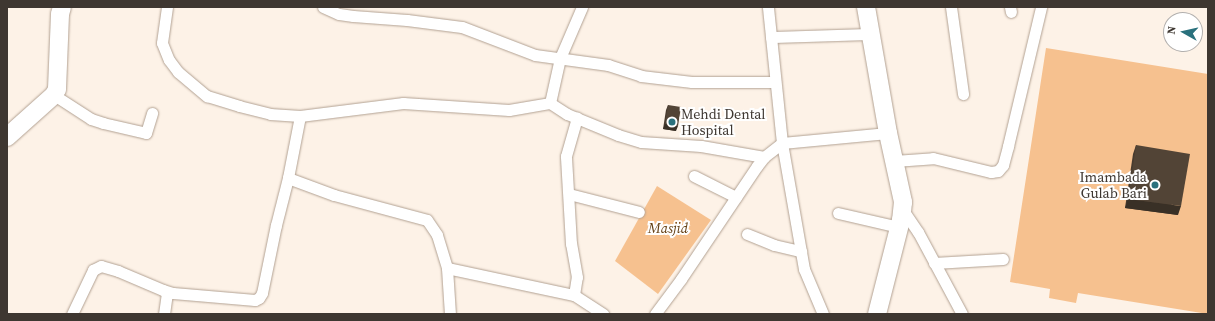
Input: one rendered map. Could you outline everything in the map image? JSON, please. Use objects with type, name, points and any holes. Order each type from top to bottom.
[{"type":"main road","points":[[7,137],[54,95],[57,89],[57,54],[60,14],[62,7]]},
{"type":"main road","points":[[866,7],[894,161],[901,218],[877,314]]},
{"type":"street","points":[[166,7],[162,43],[169,60],[178,72],[192,86],[207,96],[270,114],[300,116],[404,103],[509,110],[550,103],[577,118],[618,135],[641,142],[701,146],[764,156]]},
{"type":"street","points":[[323,7],[339,14],[462,27],[535,54],[608,65],[641,76],[692,82],[775,82]]},
{"type":"street","points":[[550,103],[560,58],[582,7]]},
{"type":"street","points":[[768,7],[782,143],[801,251],[809,283],[823,314]]},
{"type":"street","points":[[951,7],[963,94]]},
{"type":"street","points":[[894,161],[933,158],[991,172],[998,171],[1002,165],[1008,146],[1041,7]]},
{"type":"street","points":[[771,37],[871,34]]},
{"type":"street","points":[[54,95],[91,119],[146,133],[152,113]]},
{"type":"street","points":[[72,314],[93,270],[101,266],[118,271],[167,292],[255,300],[260,298],[288,178],[300,116]]},
{"type":"street","points":[[574,295],[576,277],[571,244],[566,156],[577,118]]},
{"type":"street","points":[[658,313],[764,156],[782,143],[888,133]]},
{"type":"street","points":[[694,176],[736,197]]},
{"type":"street","points":[[288,178],[334,195],[427,220],[437,235],[447,268],[450,314]]},
{"type":"street","points":[[569,194],[639,212]]},
{"type":"street","points":[[838,214],[901,218],[918,232],[962,314]]},
{"type":"street","points":[[747,234],[774,245],[801,251]]},
{"type":"street","points":[[934,263],[1003,259]]},
{"type":"street","points":[[447,268],[574,295],[603,314]]},
{"type":"street","points":[[164,314],[167,292]]},
{"type":"green space","points":[[1046,48],[1208,74],[1208,314],[1078,293],[1076,303],[1049,298],[1050,289],[1010,282]]},
{"type":"green space","name":"Masjid","points":[[657,186],[711,220],[658,294],[615,261]]},
{"type":"building","points":[[668,105],[681,107],[678,126],[665,124]]},
{"type":"building","name":"Imambada Gulab Bari","points":[[1136,145],[1190,154],[1181,206],[1128,199]]},
{"type":"place","name":"Mehdi Dental Hospital","points":[[672,122]]},
{"type":"place","name":"Imambada Gulab Bari","points":[[1155,185]]}]
